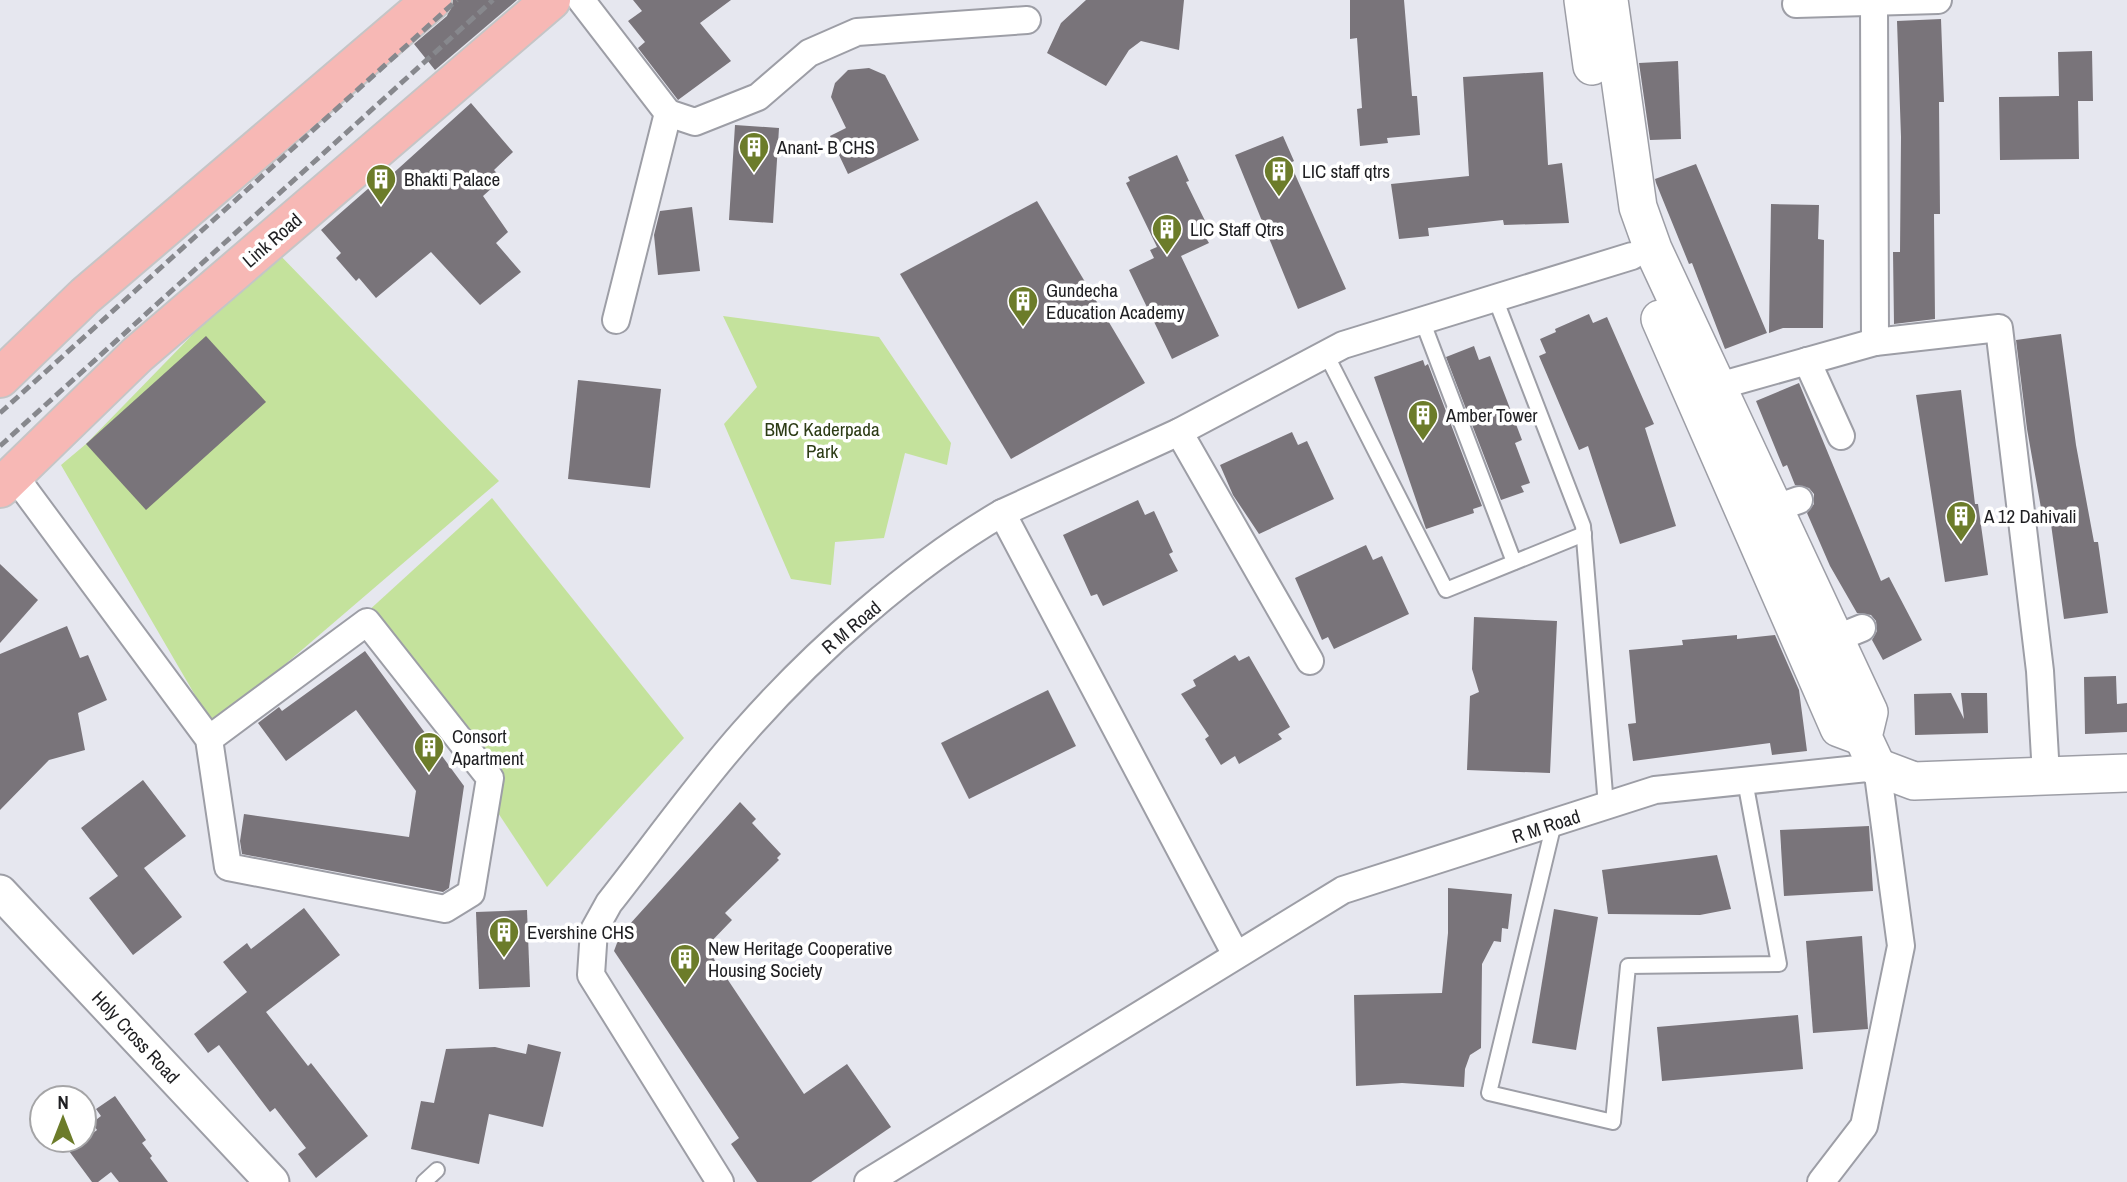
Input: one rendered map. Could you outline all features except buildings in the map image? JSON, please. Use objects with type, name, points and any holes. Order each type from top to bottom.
[{"type":"main road","points":[[0,377],[85,296],[432,0]]},
{"type":"main road","name":"Link Road","points":[[7,481],[138,354],[551,0]]},
{"type":"main road","points":[[1583,0],[1614,213],[1632,256],[1774,509],[1834,640],[1839,728],[1870,752]]},
{"type":"main road","points":[[1609,0],[1638,207],[1705,390]]},
{"type":"main road","name":"R M Road","points":[[1870,752],[1914,781],[2046,764],[2127,748]]},
{"type":"main road","name":"R M Road","points":[[2046,764],[2127,773]]},
{"type":"street","points":[[581,0],[668,113],[695,122],[758,97],[809,53],[857,32],[1027,20]]},
{"type":"street","points":[[1796,4],[1938,0]]},
{"type":"street","points":[[1874,2],[1875,342]]},
{"type":"street","points":[[616,320],[668,113]]},
{"type":"street","name":"R M Road","points":[[720,1182],[591,975],[594,930],[609,903],[743,732],[817,655],[955,541],[1002,513],[1179,432],[1343,345],[1632,256]]},
{"type":"street","points":[[1705,390],[1875,342],[1999,328],[2039,671],[2046,764]]},
{"type":"street","points":[[1807,361],[1841,436]]},
{"type":"street","points":[[1179,432],[1310,661]]},
{"type":"street","points":[[7,481],[209,738],[228,867],[445,909],[471,893],[490,778],[368,622],[209,738]]},
{"type":"street","points":[[1002,513],[1236,955]]},
{"type":"street","points":[[1821,1182],[1864,1126],[1901,946],[1870,752]]},
{"type":"street","name":"R M Road","points":[[868,1182],[1343,890],[1655,790],[1745,781],[1870,752]]},
{"type":"street","name":"Holy Cross Road","points":[[0,892],[272,1182]]},
{"type":"lane","points":[[1495,298],[1584,534],[1605,806]]},
{"type":"lane","points":[[1422,320],[1514,562]]},
{"type":"lane","points":[[1326,354],[1446,590],[1584,534]]},
{"type":"lane","points":[[1554,823],[1489,1093],[1613,1122],[1628,966],[1779,964],[1745,781]]},
{"type":"lane","points":[[424,1182],[437,1170]]},
{"type":"green space","points":[[275,250],[499,481],[213,726],[61,465],[86,444]]},
{"type":"green space","name":"BMC Kaderpada Park","points":[[723,316],[879,337],[951,443],[947,465],[905,453],[884,538],[835,542],[831,585],[791,579],[724,424],[757,387]]},
{"type":"green space","points":[[492,498],[684,738],[547,887],[366,613]]},
{"type":"railway","points":[[0,413],[457,0]]},
{"type":"railway","points":[[0,446],[493,0]]},
{"type":"place","name":"Anant- B CHS","points":[[754,174]]},
{"type":"place","name":"LIC staff qtrs","points":[[1279,198]]},
{"type":"place","name":"Bhakti Palace","points":[[381,206]]},
{"type":"place","name":"LIC Staff Qtrs","points":[[1167,256]]},
{"type":"place","name":"Gundecha Education Academy","points":[[1023,328]]},
{"type":"place","name":"Amber Tower","points":[[1423,442]]},
{"type":"place","name":"A 12 Dahivali","points":[[1961,543]]},
{"type":"place","name":"Consort Apartment","points":[[429,774]]},
{"type":"place","name":"Evershine CHS","points":[[504,959]]},
{"type":"place","name":"New Heritage Cooperative Housing Society","points":[[685,986]]}]
